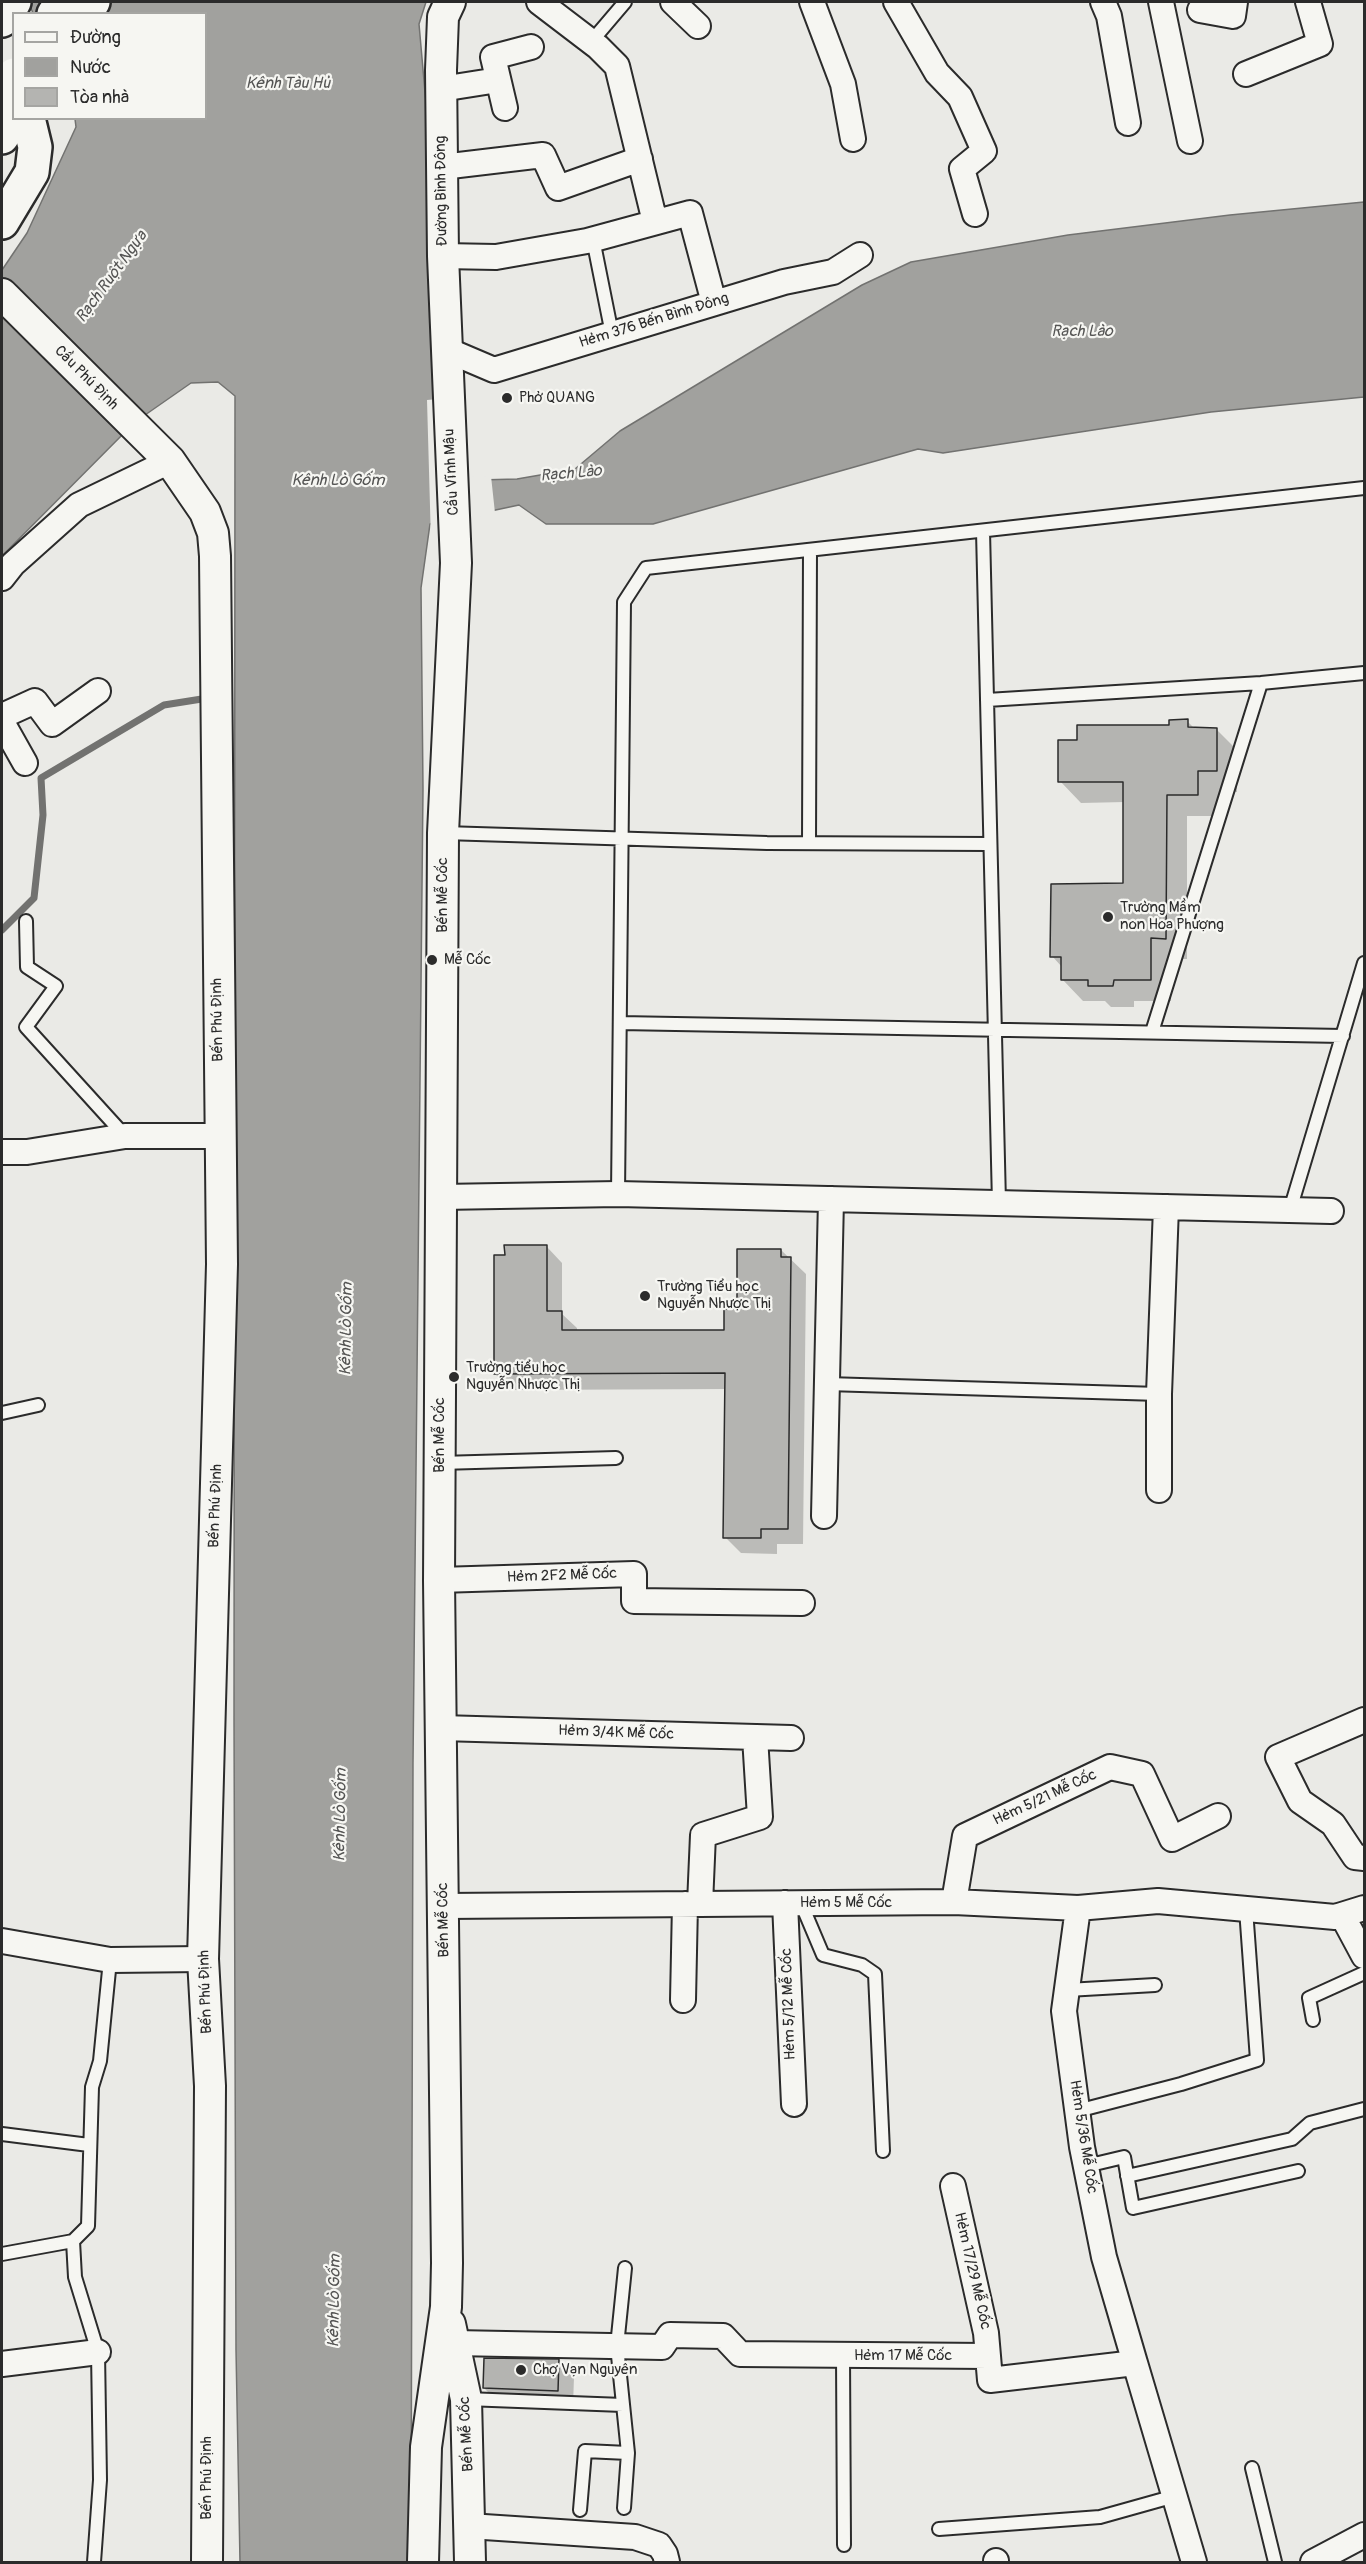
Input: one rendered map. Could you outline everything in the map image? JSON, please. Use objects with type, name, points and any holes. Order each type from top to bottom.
[{"type":"main road","points":[[2,20],[14,2]]},
{"type":"main road","points":[[2,59],[12,82]]},
{"type":"main road","points":[[2,93],[12,78]]},
{"type":"main road","points":[[2,137],[24,120],[35,147],[32,172],[2,222]]},
{"type":"street","name":"Đường Bình Đông","points":[[448,382],[443,256],[441,89],[443,17],[450,2]]},
{"type":"street","points":[[539,2],[591,42],[616,66],[656,222]]},
{"type":"street","points":[[673,2],[698,26]]},
{"type":"street","points":[[812,2],[843,84],[853,140]]},
{"type":"street","points":[[896,2],[937,73],[960,97],[984,151],[962,170],[975,214]]},
{"type":"street","points":[[1103,2],[1109,15],[1128,123]]},
{"type":"street","points":[[1161,2],[1190,141]]},
{"type":"street","points":[[1200,10],[1233,16],[1235,2]]},
{"type":"street","points":[[1246,74],[1320,44],[1308,2]]},
{"type":"street","points":[[505,108],[493,57],[531,46]]},
{"type":"street","points":[[441,89],[498,80]]},
{"type":"street","points":[[442,167],[543,155],[558,188],[640,159]]},
{"type":"street","points":[[443,256],[496,257],[592,239],[690,213],[714,303]]},
{"type":"street","name":"Hẻm 376 Bến Bình Đông","points":[[447,350],[477,360],[494,370],[784,282],[833,272],[860,255]]},
{"type":"street","name":"Cầu Phú Định","points":[[2,294],[170,462]]},
{"type":"street","name":"Cầu Vĩnh Mậu","points":[[448,382],[456,563]]},
{"type":"street","points":[[2,578],[13,564],[80,505],[170,462]]},
{"type":"street","name":"Bến Phú Định","points":[[170,462],[205,512],[213,533],[215,635],[222,1264],[203,1959],[210,2086],[207,2562]]},
{"type":"street","name":"Bến Mễ Cốc","points":[[423,2562],[426,2447],[446,2307],[444,1906],[439,1580],[443,833],[456,563]]},
{"type":"street","points":[[2,716],[35,701],[52,724],[98,691]]},
{"type":"street","points":[[2,722],[25,763]]},
{"type":"street","points":[[2,1152],[27,1152],[125,1136],[220,1136]]},
{"type":"street","points":[[441,1197],[618,1194],[1331,1211]]},
{"type":"street","points":[[824,1516],[831,1199]]},
{"type":"street","points":[[1159,1490],[1159,1394],[1166,1207]]},
{"type":"street","name":"Hẻm 2F2 Mễ Cốc","points":[[439,1580],[633,1574],[634,1601],[802,1603]]},
{"type":"street","points":[[1365,1720],[1278,1757],[1300,1801],[1333,1824],[1355,1857],[1365,1858]]},
{"type":"street","name":"Hẻm 3/4K Mễ Cốc","points":[[441,1728],[791,1738]]},
{"type":"street","points":[[682,2000],[692,1904],[703,1835],[760,1816],[755,1737]]},
{"type":"street","name":"Hẻm 5/21 Mễ Cốc","points":[[954,1902],[965,1836],[1110,1767],[1142,1774],[1172,1839],[1218,1816]]},
{"type":"street","name":"Hẻm 5 Mễ Cốc","points":[[444,1906],[954,1902],[1078,1908],[1158,1901],[1335,1917],[1365,1908]]},
{"type":"street","name":"Hẻm 5/12 Mễ Cốc","points":[[793,1904],[794,2104]]},
{"type":"street","name":"Hẻm 5/36 Mễ Cốc","points":[[1078,1908],[1064,2011],[1077,2111],[1104,2257],[1135,2363]]},
{"type":"street","points":[[1342,1915],[1365,1956]]},
{"type":"street","points":[[2,1941],[110,1960],[203,1959]]},
{"type":"street","name":"Hẻm 17/29 Mễ Cốc","points":[[953,2186],[986,2333],[988,2356]]},
{"type":"street","name":"Bến Mễ Cốc","points":[[446,2307],[466,2398],[469,2446],[470,2562]]},
{"type":"street","name":"Hẻm 17 Mễ Cốc","points":[[454,2343],[662,2347],[670,2335],[723,2336],[740,2354],[988,2356]]},
{"type":"street","points":[[2,2364],[98,2352]]},
{"type":"street","points":[[988,2356],[990,2379],[1135,2363],[1194,2562]]},
{"type":"street","points":[[426,2447],[469,2446]]},
{"type":"street","points":[[469,2526],[635,2537],[659,2545],[667,2562]]},
{"type":"street","points":[[1313,2562],[1365,2535]]},
{"type":"lane","points":[[591,42],[625,2]]},
{"type":"lane","points":[[592,239],[612,334]]},
{"type":"lane","points":[[618,1194],[624,602],[646,568],[1365,488]]},
{"type":"lane","points":[[983,531],[999,1203]]},
{"type":"lane","points":[[809,843],[810,550]]},
{"type":"lane","points":[[987,700],[1261,683],[1365,673]]},
{"type":"lane","points":[[1152,1032],[1261,683]]},
{"type":"lane","points":[[443,833],[809,843],[990,844]]},
{"type":"lane","points":[[26,921],[27,967],[56,986],[26,1027],[125,1136]]},
{"type":"lane","points":[[1290,1210],[1365,963]]},
{"type":"lane","points":[[620,1023],[1343,1036]]},
{"type":"lane","points":[[827,1384],[1159,1394]]},
{"type":"lane","points":[[2,1413],[38,1405]]},
{"type":"lane","points":[[440,1463],[616,1458]]},
{"type":"lane","points":[[793,1904],[823,1955],[862,1965],[875,1974],[883,2151]]},
{"type":"lane","points":[[1077,2111],[1181,2084],[1257,2060],[1246,1909]]},
{"type":"lane","points":[[2,2254],[73,2241],[88,2226],[92,2087],[100,2061],[110,1960]]},
{"type":"lane","points":[[1313,2020],[1309,1998],[1365,1973]]},
{"type":"lane","points":[[1067,1990],[1155,1985]]},
{"type":"lane","points":[[1127,2176],[1292,2139],[1310,2123],[1365,2109]]},
{"type":"lane","points":[[2,2134],[89,2145]]},
{"type":"lane","points":[[1086,2166],[1124,2157],[1133,2208],[1298,2171]]},
{"type":"lane","points":[[73,2241],[75,2277],[98,2352],[100,2480],[94,2562]]},
{"type":"lane","points":[[624,2508],[628,2453],[617,2346],[626,2268]]},
{"type":"lane","points":[[843,2355],[844,2544]]},
{"type":"lane","points":[[466,2398],[623,2404]]},
{"type":"lane","points":[[580,2510],[585,2451],[628,2453]]},
{"type":"lane","points":[[1252,2468],[1275,2562]]},
{"type":"lane","points":[[939,2529],[1100,2517],[1175,2496]]},
{"type":"water","name":"Kênh Lò Gốm","points":[[28,2],[426,2],[419,24],[436,217],[440,481],[517,479],[575,469],[620,431],[862,285],[911,262],[1068,235],[1230,215],[1364,202],[1364,397],[1211,412],[943,453],[918,449],[653,524],[546,524],[519,505],[430,524],[421,588],[423,789],[413,1762],[411,2562],[240,2562],[236,2350],[234,1716],[235,396],[218,382],[191,383],[135,422],[2,556],[2,270],[27,233],[76,127],[75,120],[207,120],[207,12],[33,12]]},
{"type":"pier","points":[[438,399],[443,478],[491,476],[495,513],[433,526],[431,542],[427,400]]},
{"type":"building","points":[[1188,719],[1188,727],[1217,728],[1217,771],[1198,771],[1198,795],[1167,795],[1166,939],[1151,938],[1151,980],[1114,980],[1113,986],[1088,986],[1088,980],[1061,980],[1061,957],[1050,957],[1051,884],[1123,883],[1123,782],[1058,782],[1058,740],[1077,740],[1077,725],[1169,725],[1169,720]]},
{"type":"building","points":[[504,1245],[547,1245],[547,1311],[562,1311],[562,1330],[724,1330],[724,1309],[737,1309],[737,1249],[781,1249],[781,1257],[791,1257],[788,1529],[761,1529],[761,1538],[723,1538],[725,1373],[494,1374],[494,1255],[505,1255]]},
{"type":"building","name":"Chợ Vạn Nguyên","points":[[484,2358],[559,2359],[558,2391],[483,2388]]},
{"type":"waterway","points":[[2,930],[34,898],[43,815],[41,778],[164,705],[208,698]]},
{"type":"place","name":"Phở QUANG","points":[[507,398]]},
{"type":"place","name":"Trường Mầm non Hoa Phượng","points":[[1108,917]]},
{"type":"place","name":"Mễ Cốc","points":[[432,960]]},
{"type":"place","name":"Trường Tiểu học Nguyễn Nhược Thị","points":[[645,1296]]},
{"type":"place","name":"Trường tiểu học Nguyễn Nhược Thị","points":[[454,1377]]},
{"type":"place","name":"Chợ Vạn Nguyên","points":[[521,2370]]},
{"type":"water label","name":"Kênh Tàu Hủ","points":[[288,84]]},
{"type":"water label","name":"Rạch Ruột Ngựa","points":[[112,277]]},
{"type":"water label","name":"Rạch Lào","points":[[1082,332]]},
{"type":"water label","name":"Rạch Lào","points":[[571,474]]}]
